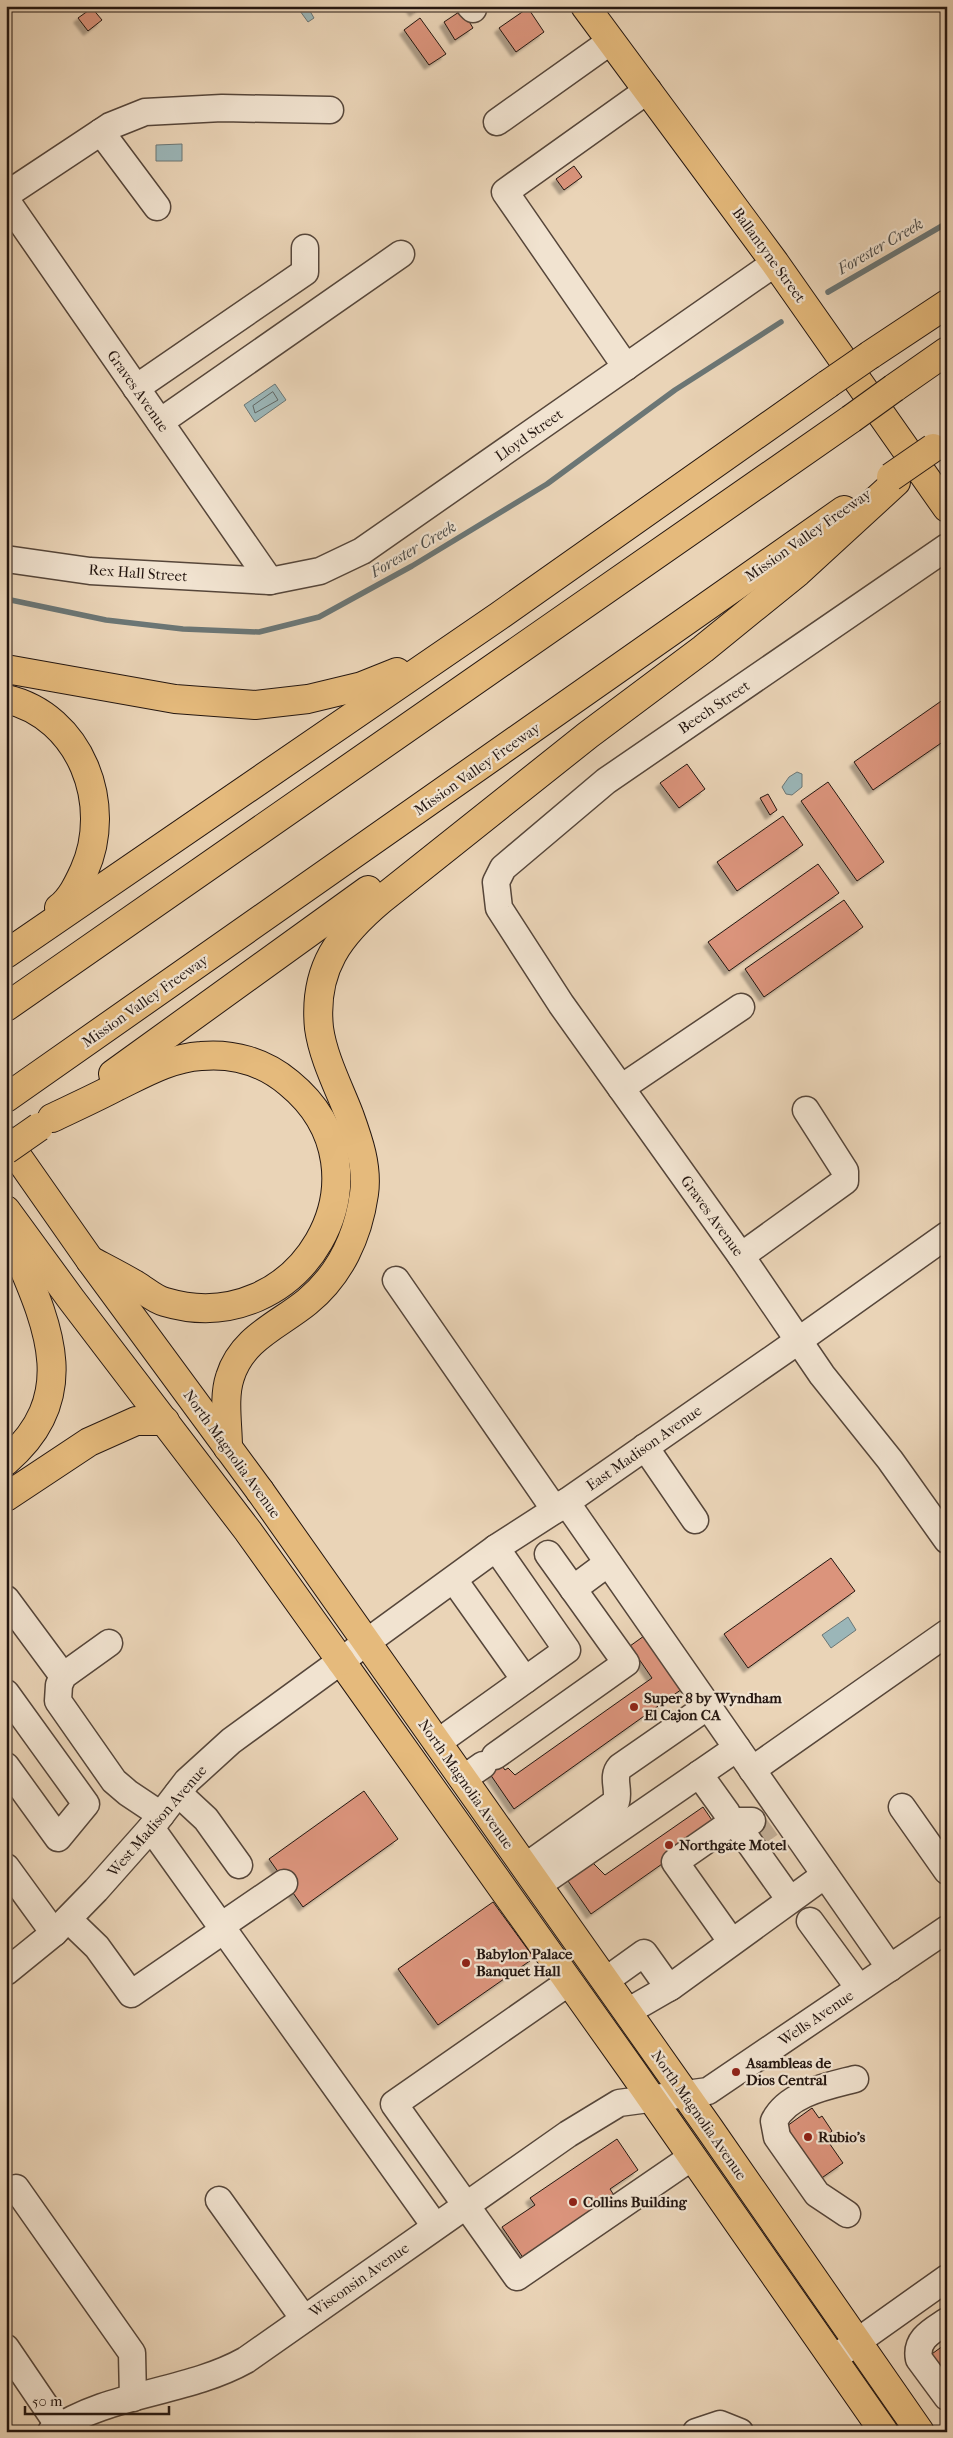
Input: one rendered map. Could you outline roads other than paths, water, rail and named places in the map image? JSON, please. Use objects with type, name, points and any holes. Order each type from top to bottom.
[{"type":"main road","name":"Ballantyne Street","points":[[586,7],[775,263],[947,508]]},
{"type":"main road","points":[[6,953],[499,616],[828,384],[947,304]]},
{"type":"main road","points":[[6,1007],[947,351]]},
{"type":"main road","name":"Mission Valley Freeway","points":[[11,1094],[893,479],[940,443]]},
{"type":"main road","points":[[228,1448],[227,1393],[230,1375],[238,1358],[252,1341],[307,1302],[339,1268],[349,1249],[362,1208],[364,1168],[360,1144],[325,1050],[320,1029],[318,1003],[324,973],[336,946],[355,922],[588,735],[703,649],[798,572],[893,479]]},
{"type":"main road","points":[[6,669],[175,699],[255,706],[308,698],[362,686],[403,669],[499,616]]},
{"type":"main road","points":[[6,699],[36,712],[54,725],[80,756],[91,779],[96,805],[97,830],[91,856],[78,885],[64,904],[6,953]]},
{"type":"main road","points":[[6,1150],[458,825],[588,735]]},
{"type":"main road","points":[[45,1123],[147,1071],[177,1060],[201,1056],[224,1056],[247,1060],[267,1067],[283,1078],[312,1106],[324,1126],[331,1144],[335,1186],[327,1226],[318,1247],[304,1264],[266,1294],[224,1308],[192,1307],[164,1302],[90,1260]]},
{"type":"main road","name":"North Magnolia Avenue","points":[[6,1140],[90,1260],[260,1491],[437,1743],[481,1767],[531,1876],[628,2012],[920,2432]]},
{"type":"main road","name":"North Magnolia Avenue","points":[[6,1210],[71,1299],[165,1421],[340,1661],[652,2099],[884,2432]]},
{"type":"main road","points":[[6,1228],[45,1320],[53,1360],[49,1392],[41,1420],[23,1447],[6,1461]]},
{"type":"main road","points":[[6,1497],[89,1442],[136,1421],[165,1421]]},
{"type":"street","points":[[497,122],[612,42]]},
{"type":"street","points":[[626,367],[505,192],[648,90]]},
{"type":"street","points":[[6,195],[101,132],[145,112],[222,108],[330,110]]},
{"type":"street","points":[[101,132],[156,206]]},
{"type":"street","name":"Graves Avenue","points":[[6,200],[270,581]]},
{"type":"street","points":[[136,388],[305,272],[305,248]]},
{"type":"street","points":[[160,422],[401,254]]},
{"type":"street","name":"Lloyd Street","points":[[270,581],[320,571],[362,551],[775,263]]},
{"type":"street","name":"Beech Street","points":[[496,882],[503,868],[606,781],[947,547]]},
{"type":"street","name":"Rex Hall Street","points":[[6,559],[90,571],[270,581]]},
{"type":"street","name":"Graves Avenue","points":[[496,882],[499,908],[561,1004],[741,1256],[798,1342],[890,1460],[947,1540]]},
{"type":"street","points":[[621,1088],[741,1007]]},
{"type":"street","points":[[741,1256],[845,1181],[845,1171],[806,1110]]},
{"type":"street","name":"East Madison Avenue","points":[[340,1661],[496,1548],[561,1506],[798,1342],[947,1235]]},
{"type":"street","points":[[396,1280],[561,1506],[608,1563],[890,1968]]},
{"type":"street","points":[[645,1447],[695,1520]]},
{"type":"street","points":[[437,1743],[568,1650],[496,1548]]},
{"type":"street","points":[[481,1767],[626,1663],[548,1554]]},
{"type":"street","points":[[573,1589],[608,1563]]},
{"type":"street","points":[[454,1580],[525,1680]]},
{"type":"street","points":[[6,1599],[63,1676]]},
{"type":"street","points":[[752,1770],[947,1633]]},
{"type":"street","points":[[108,1643],[63,1676],[58,1693],[58,1701],[114,1781],[156,1822],[222,1928],[435,2226]]},
{"type":"street","name":"West Madison Avenue","points":[[6,1972],[61,1926],[96,1890],[156,1822],[187,1781],[230,1741],[340,1661]]},
{"type":"street","points":[[6,1693],[86,1804],[58,1838],[8,1773]]},
{"type":"street","points":[[531,1876],[616,1802],[618,1795],[615,1776],[620,1766],[708,1706]]},
{"type":"street","points":[[531,1876],[699,1774],[737,1748]]},
{"type":"street","points":[[699,1774],[738,1818],[787,1895]]},
{"type":"street","points":[[178,1793],[206,1819],[239,1865]]},
{"type":"street","points":[[902,1807],[947,1871]]},
{"type":"street","points":[[731,1941],[675,1862],[738,1818]]},
{"type":"street","points":[[773,1851],[786,1869],[787,1895]]},
{"type":"street","points":[[6,1867],[61,1926],[97,1947],[131,1994],[284,1883]]},
{"type":"street","points":[[628,2012],[669,1988],[787,1895],[824,1875]]},
{"type":"street","points":[[810,1921],[859,1988]]},
{"type":"street","name":"Wells Avenue","points":[[652,2099],[708,2091],[947,1929]]},
{"type":"street","points":[[606,1981],[644,1953],[669,1988]]},
{"type":"street","points":[[569,1982],[394,2104],[517,2277],[692,2156]]},
{"type":"street","points":[[847,2214],[817,2194],[777,2137],[774,2122],[780,2112],[807,2093],[855,2079]]},
{"type":"street","name":"Wisconsin Avenue","points":[[55,2429],[70,2418],[94,2421],[134,2398],[227,2371],[246,2360],[568,2134],[619,2104],[652,2099]]},
{"type":"street","points":[[16,2188],[132,2353],[134,2398]]},
{"type":"street","points":[[219,2200],[304,2319]]},
{"type":"street","points":[[833,2358],[947,2278]]},
{"type":"street","points":[[947,2321],[925,2336],[919,2344],[918,2353],[919,2359],[947,2396]]},
{"type":"street","points":[[6,2348],[55,2429]]},
{"type":"street","points":[[696,2432],[720,2424],[740,2432]]},
{"type":"water","points":[[293,6],[307,6],[314,18],[308,22],[300,11],[294,10]]},
{"type":"water","points":[[182,144],[182,161],[156,161],[156,145]]},
{"type":"water","points":[[275,384],[286,400],[255,422],[244,405]]},
{"type":"water","points":[[797,772],[802,774],[802,787],[792,795],[786,794],[782,787],[789,777]]},
{"type":"water","points":[[848,1617],[856,1630],[831,1648],[822,1635]]},
{"type":"waterway","name":"Forester Creek","points":[[828,292],[947,223]]},
{"type":"waterway","name":"Forester Creek","points":[[6,599],[106,620],[183,629],[259,632],[319,617],[412,566],[547,484],[675,390],[781,322]]},
{"type":"tunnel","points":[[752,1821],[773,1851]]},
{"type":"place","name":"Super 8 by Wyndham El Cajon CA","points":[[634,1707]]},
{"type":"place","name":"Northgate Motel","points":[[669,1845]]},
{"type":"place","name":"Babylon Palace Banquet Hall","points":[[466,1963]]},
{"type":"place","name":"Asambleas de Dios Central","points":[[736,2072]]},
{"type":"place","name":"Rubio's","points":[[808,2137]]},
{"type":"place","name":"Collins Building","points":[[573,2202]]}]
